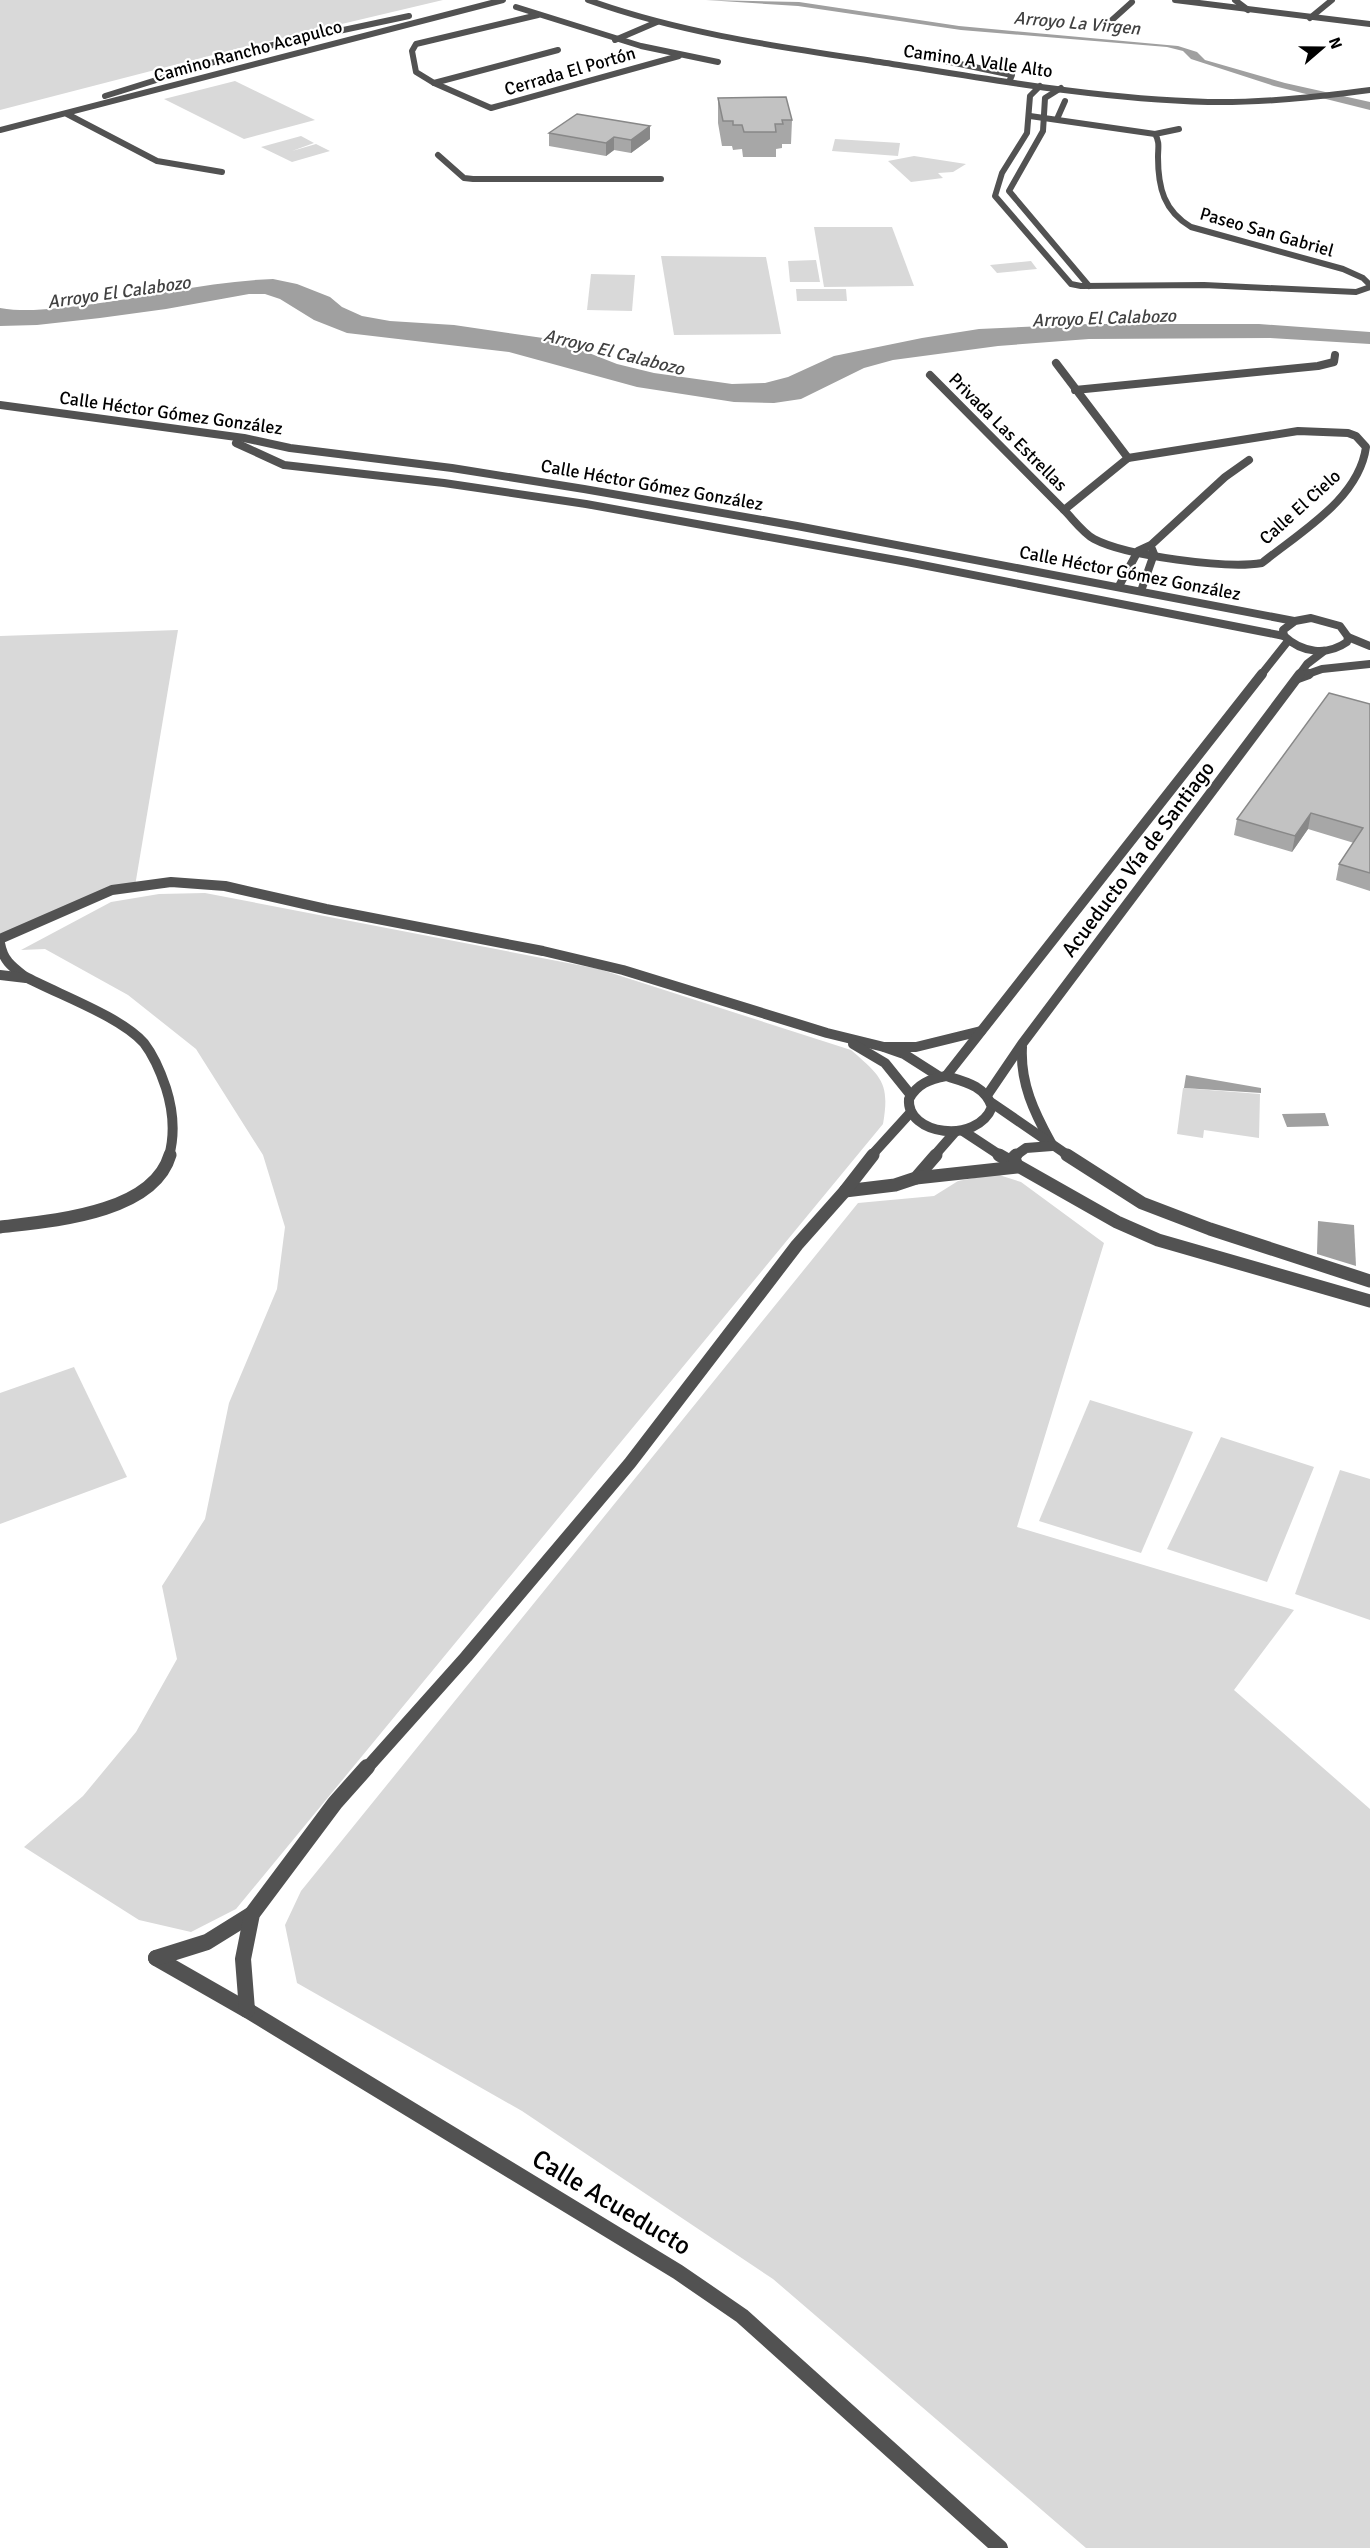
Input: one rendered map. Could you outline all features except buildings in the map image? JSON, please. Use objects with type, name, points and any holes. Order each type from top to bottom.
[{"type":"street","points":[[428,11],[475,0]]},
{"type":"street","name":"Camino Rancho Acapulco","points":[[0,130],[502,0]]},
{"type":"street","name":"Camino A Valle Alto","points":[[588,0],[645,19],[736,40],[1121,97],[1239,102],[1317,97],[1370,90]]},
{"type":"street","points":[[1125,0],[1133,1]]},
{"type":"street","points":[[1175,0],[1206,2],[1248,10],[1370,24]]},
{"type":"street","points":[[1235,0],[1248,10]]},
{"type":"street","points":[[1311,18],[1332,0]]},
{"type":"street","points":[[1112,20],[1133,1]]},
{"type":"street","points":[[516,7],[615,40],[679,56],[718,62]]},
{"type":"street","points":[[0,123],[104,96],[267,46],[417,14]]},
{"type":"street","name":"Cerrada El Portón","points":[[538,15],[413,46],[416,72],[434,83],[491,108],[679,56]]},
{"type":"street","points":[[634,23],[645,19]]},
{"type":"street","points":[[615,40],[657,22]]},
{"type":"street","points":[[603,36],[613,32]]},
{"type":"street","points":[[434,83],[558,50]]},
{"type":"street","points":[[922,56],[1012,75],[1009,82]]},
{"type":"street","points":[[1011,196],[995,196],[999,179],[1025,138],[1030,116],[1030,96],[1040,86]]},
{"type":"street","points":[[1030,96],[1045,98],[1060,88]]},
{"type":"street","points":[[1045,98],[1043,131],[1009,191],[1089,286]]},
{"type":"street","points":[[1057,119],[1065,102]]},
{"type":"street","points":[[491,108],[495,119]]},
{"type":"street","points":[[67,114],[157,161],[222,172]]},
{"type":"street","points":[[1030,116],[1155,134],[1179,129]]},
{"type":"street","name":"Paseo San Gabriel","points":[[995,196],[1069,282],[1089,286],[1204,285],[1356,292],[1370,286],[1363,278],[1343,269],[1191,227],[1176,219],[1169,213],[1166,206],[1157,171],[1160,140],[1155,134]]},
{"type":"street","points":[[1016,153],[1030,155]]},
{"type":"street","points":[[438,154],[464,178],[661,179]]},
{"type":"street","points":[[1030,237],[1045,236]]},
{"type":"street","points":[[1075,390],[1318,366],[1334,362],[1335,355]]},
{"type":"street","points":[[1056,363],[1128,458],[1064,510]]},
{"type":"street","name":"Privada Las Estrellas","points":[[930,375],[1064,510]]},
{"type":"street","name":"Calle Héctor Gómez González","points":[[0,405],[290,448],[452,468],[584,489],[1119,586],[1294,621],[1311,618],[1340,626],[1348,637],[1370,646]]},
{"type":"street","name":"Calle Héctor Gómez González","points":[[0,412],[242,441],[277,463],[586,504],[907,562],[1286,638],[1304,648],[1338,653],[1370,664]]},
{"type":"street","name":"Calle El Cielo","points":[[1064,510],[1098,542],[1138,552],[1152,550],[1232,566],[1249,567],[1262,563],[1341,498],[1355,480],[1363,463],[1366,447],[1356,436],[1348,433],[1298,431],[1128,458]]},
{"type":"street","points":[[290,448],[281,459],[298,466]]},
{"type":"street","points":[[1141,591],[1149,569],[1152,550],[1225,477],[1249,460]]},
{"type":"street","points":[[907,562],[914,549]]},
{"type":"street","points":[[1119,586],[1138,552]]},
{"type":"street","points":[[1131,566],[1149,569]]},
{"type":"street","name":"Acueducto Vía de Santiago","points":[[943,1077],[982,1031],[1286,638],[1283,630],[1294,621]]},
{"type":"street","name":"Acueducto Vía de Santiago","points":[[990,1098],[1022,1044],[1296,678],[1307,664],[1338,653],[1348,637]]},
{"type":"street","points":[[1296,678],[1322,669],[1370,664]]},
{"type":"street","points":[[0,1227],[78,1214],[134,1196],[160,1176],[170,1158],[172,1110],[155,1060],[136,1035],[110,1018],[15,969],[2,957],[0,941],[112,890],[171,882],[202,883],[326,909],[420,925],[623,970],[827,1034],[884,1047],[904,1054],[943,1077],[968,1081],[1053,1146],[1143,1203],[1210,1228],[1370,1281]]},
{"type":"street","points":[[0,975],[31,978]]},
{"type":"street","points":[[884,1047],[926,1046],[982,1031]]},
{"type":"street","points":[[827,1034],[865,1050],[885,1063],[910,1094]]},
{"type":"street","points":[[1022,1044],[1019,1065],[1030,1107],[1053,1146]]},
{"type":"street","points":[[943,1077],[924,1082],[910,1094],[908,1103],[911,1112],[928,1127],[959,1132],[1117,1222],[1158,1240],[1370,1300]]},
{"type":"street","points":[[916,1178],[959,1132],[983,1124],[989,1118],[990,1098]]},
{"type":"street","points":[[247,2010],[243,1959],[252,1914],[336,1803],[466,1657],[630,1463],[797,1245],[911,1112]]},
{"type":"street","points":[[1017,1167],[1014,1157],[1018,1150],[1036,1145],[1053,1146]]},
{"type":"street","points":[[845,1191],[895,1185],[916,1178],[1017,1167]]},
{"type":"street","name":"Calle Acueducto","points":[[252,1914],[207,1944],[156,1958],[247,2010],[678,2272],[742,2316],[1000,2548]]},
{"type":"shaded area","points":[[0,0],[443,0],[240,48],[0,110]]},
{"type":"shaded area","points":[[706,0],[799,2],[959,26],[1178,46],[1197,52],[1205,60],[1285,83],[1370,102],[1370,110],[1274,86],[1191,59],[1183,51],[1167,47],[961,30],[798,6]]},
{"type":"shaded area","points":[[235,81],[315,120],[244,139],[164,99]]},
{"type":"shaded area","points":[[301,136],[314,143],[292,151],[316,144],[330,151],[292,162],[261,147]]},
{"type":"shaded area","points":[[835,139],[900,143],[898,156],[832,151]]},
{"type":"shaded area","points":[[914,156],[966,164],[953,172],[938,173],[943,178],[911,182],[888,161]]},
{"type":"shaded area","points":[[814,227],[892,227],[914,286],[824,287]]},
{"type":"shaded area","points":[[661,256],[766,257],[781,334],[674,335]]},
{"type":"shaded area","points":[[816,260],[820,282],[790,282],[788,261]]},
{"type":"shaded area","points":[[1031,261],[1037,269],[997,273],[990,265]]},
{"type":"shaded area","points":[[591,274],[635,275],[632,311],[587,310]]},
{"type":"shaded area","points":[[273,279],[297,284],[330,297],[342,307],[362,316],[390,321],[454,325],[543,338],[566,344],[617,364],[654,373],[732,384],[765,383],[788,377],[834,356],[979,329],[1088,324],[1259,324],[1370,332],[1370,344],[1270,338],[1089,339],[998,346],[893,360],[864,368],[801,399],[774,403],[734,402],[637,387],[509,352],[347,333],[314,320],[280,299],[265,294],[249,294],[100,318],[37,325],[0,326],[0,308],[54,309],[226,283]]},
{"type":"shaded area","points":[[796,289],[846,289],[847,301],[797,301]]},
{"type":"shaded area","points":[[178,630],[135,886],[0,939],[0,636]]},
{"type":"shaded area","points":[[205,893],[599,969],[851,1050],[877,1074],[884,1090],[885,1110],[883,1124],[236,1909],[191,1932],[139,1920],[24,1847],[83,1796],[136,1732],[177,1659],[162,1586],[205,1519],[229,1403],[277,1289],[285,1227],[263,1155],[196,1049],[128,995],[45,949],[21,950],[111,902],[159,894]]},
{"type":"shaded area","points":[[1186,1075],[1261,1088],[1261,1093],[1184,1088]]},
{"type":"shaded area","points":[[1183,1088],[1260,1094],[1259,1138],[1204,1130],[1203,1138],[1177,1134]]},
{"type":"shaded area","points":[[1325,1113],[1329,1126],[1287,1127],[1282,1114]]},
{"type":"shaded area","points":[[996,1174],[1021,1182],[1104,1243],[1017,1527],[1294,1610],[1234,1690],[1370,1809],[1370,2548],[1086,2548],[773,2279],[522,2111],[297,1983],[285,1925],[301,1891],[858,1203],[934,1196],[958,1181]]},
{"type":"shaded area","points":[[1318,1221],[1354,1225],[1356,1266],[1317,1254]]},
{"type":"shaded area","points":[[74,1367],[127,1477],[0,1524],[0,1393]]},
{"type":"shaded area","points":[[1090,1400],[1193,1432],[1141,1553],[1039,1521]]},
{"type":"shaded area","points":[[1221,1437],[1314,1467],[1267,1582],[1167,1549]]},
{"type":"shaded area","points":[[1340,1470],[1370,1479],[1370,1620],[1295,1594]]},
{"type":"water label","name":"Arroyo La Virgen","points":[[1077,23]]},
{"type":"water label","name":"Arroyo El Calabozo","points":[[119,292]]},
{"type":"water label","name":"Arroyo El Calabozo","points":[[1104,318]]},
{"type":"water label","name":"Arroyo El Calabozo","points":[[614,352]]}]
